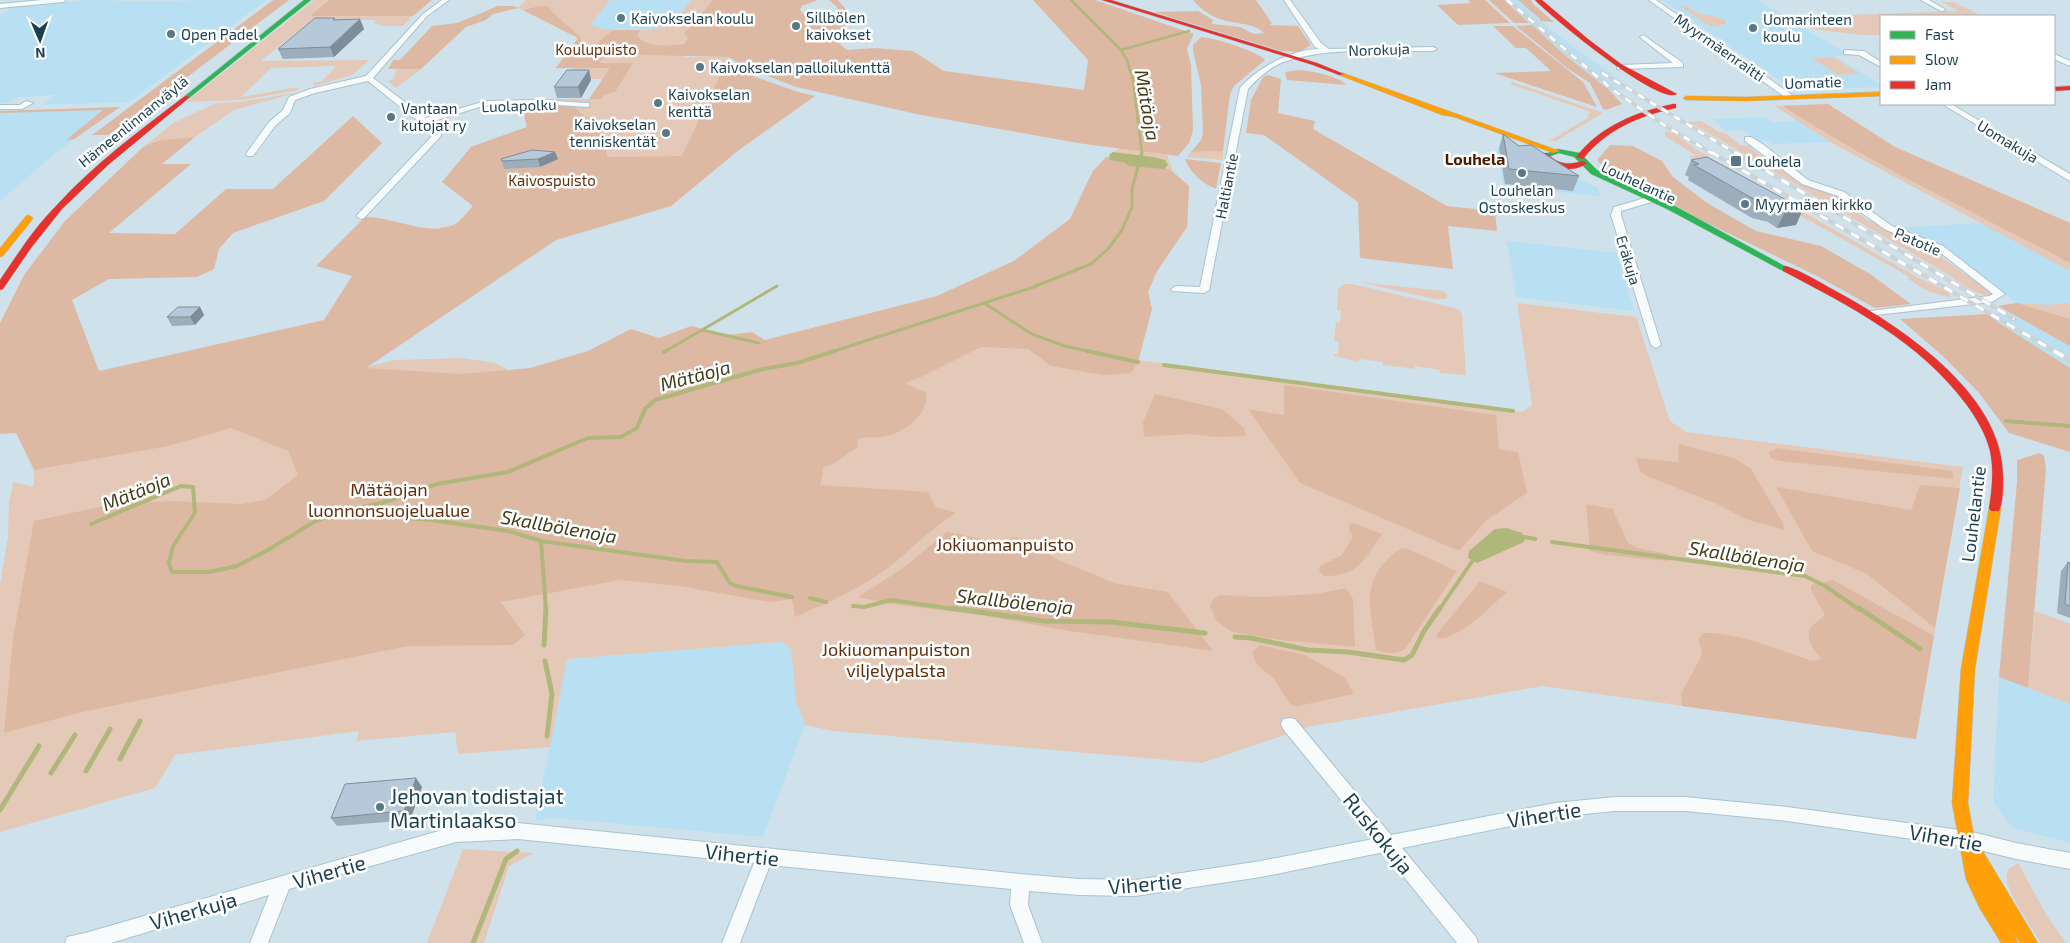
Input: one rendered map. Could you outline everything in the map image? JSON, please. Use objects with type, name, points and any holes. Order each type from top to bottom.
[{"type":"main road","name":"Hämeenlinnanväylä","points":[[115,140],[295,0]]},
{"type":"main road","name":"Hämeenlinnanväylä","points":[[0,286],[29,240],[72,192],[133,138],[308,0]]},
{"type":"main road","points":[[1105,0],[1323,69],[1445,113],[1532,148],[1556,153],[1609,122],[1658,99],[1662,94],[1674,94]]},
{"type":"main road","points":[[1538,0],[1635,78],[1658,99],[1673,106]]},
{"type":"main road","points":[[1635,78],[1689,101]]},
{"type":"main road","points":[[2055,89],[2070,88]]},
{"type":"main road","name":"Uomatie","points":[[1673,106],[1684,107],[1689,101],[1880,94]]},
{"type":"main road","points":[[1564,166],[1576,166],[1581,160],[1584,150],[1619,125],[1642,115],[1673,106]]},
{"type":"main road","name":"Louhelantie","points":[[1647,200],[1598,174],[1581,160],[1556,153],[1551,162],[1647,200],[1702,226],[1871,314],[1897,330],[1935,361],[1972,402],[1989,431],[1994,443],[1998,470],[1996,501],[1968,669],[1960,803],[1974,879],[1988,909],[2010,943]]},
{"type":"main road","points":[[0,254],[39,208]]},
{"type":"main road","name":"Louhelantie","points":[[1968,839],[2030,943]]},
{"type":"street","points":[[0,6],[63,0]]},
{"type":"street","points":[[250,154],[272,124],[287,110],[292,99],[313,91],[369,78],[425,15],[446,0]]},
{"type":"street","points":[[1287,0],[1318,45],[1326,50]]},
{"type":"street","name":"Myyrmäenraitti","points":[[1652,0],[1788,95]]},
{"type":"street","points":[[1924,0],[1943,10]]},
{"type":"street","points":[[1620,67],[1680,65],[1643,37]]},
{"type":"street","name":"Norokuja","points":[[1293,60],[1322,54],[1326,50],[1433,49]]},
{"type":"street","points":[[1847,52],[1862,54],[1880,64]]},
{"type":"street","points":[[2055,56],[2070,64]]},
{"type":"street","name":"Haltiantie","points":[[1176,289],[1204,290],[1244,88],[1255,77],[1271,67],[1293,60]]},
{"type":"street","points":[[361,216],[438,134],[438,130],[369,78]]},
{"type":"street","points":[[0,107],[22,106],[29,102]]},
{"type":"street","name":"Luolapolku","points":[[424,121],[486,103],[541,102],[586,105]]},
{"type":"street","name":"Uomakuja","points":[[1948,105],[2070,178]]},
{"type":"street","name":"Patotie","points":[[1748,140],[1761,147],[1805,182],[1841,194],[1889,228],[1940,248],[2000,294],[1992,299],[1871,314]]},
{"type":"street","name":"Eräkuja","points":[[1647,200],[1617,209],[1616,215],[1656,345]]},
{"type":"street","name":"Ruskokuja","points":[[1289,724],[1469,943]]},
{"type":"street","name":"Vihertie","points":[[259,943],[283,883],[456,834],[518,831],[1020,882],[1078,887],[1135,888],[1261,869],[1555,810],[1615,804],[1685,804],[1787,814],[1968,839],[2016,851],[2070,861]]},
{"type":"street","points":[[731,943],[765,856]]},
{"type":"street","points":[[1020,882],[1019,905],[1033,943]]},
{"type":"street","name":"Viherkuja","points":[[74,943],[85,942],[283,883]]},
{"type":"shaded area","points":[[89,0],[266,0],[129,102],[42,105],[55,95],[18,97],[8,103],[0,103],[0,15],[11,8],[26,5]]},
{"type":"shaded area","name":"Kaivokselan koulu","points":[[557,0],[691,0],[676,22],[655,29],[602,30],[589,25]]},
{"type":"shaded area","points":[[1504,0],[1518,0],[1547,27],[1630,88],[1609,90],[1565,55]]},
{"type":"shaded area","name":"Uomarinteen koulu","points":[[1662,0],[1758,0],[1850,56],[1834,56],[1880,84],[1880,87],[1794,90]]},
{"type":"shaded area","points":[[120,107],[58,151],[0,201],[0,111]]},
{"type":"shaded area","points":[[1765,117],[1772,122],[1798,121],[1830,142],[1772,144],[1768,141],[1757,141],[1743,130],[1726,131],[1712,119]]},
{"type":"shaded area","points":[[1497,148],[1515,149],[1598,188],[1600,196],[1527,189],[1528,192],[1504,190]]},
{"type":"shaded area","name":"Mätäoja","points":[[1113,152],[1153,157],[1165,160],[1168,165],[1164,169],[1129,166],[1125,163],[1110,160],[1109,155]]},
{"type":"shaded area","points":[[1982,223],[2070,271],[2070,314],[2017,303],[1947,248],[1893,228]]},
{"type":"shaded area","points":[[1507,241],[1617,253],[1634,311],[1516,297]]},
{"type":"shaded area","points":[[2007,312],[2070,346],[2070,368],[1988,314]]},
{"type":"shaded area","points":[[1507,528],[1522,533],[1525,537],[1524,542],[1477,563],[1468,558],[1469,551],[1495,529]]},
{"type":"shaded area","points":[[782,642],[791,649],[796,700],[805,725],[763,837],[555,818],[535,820],[567,659]]},
{"type":"shaded area","points":[[1999,677],[2070,704],[2070,843],[2011,827],[1993,801]]},
{"type":"green space","points":[[273,0],[289,0],[108,135],[92,135]]},
{"type":"green space","points":[[314,0],[329,0],[311,15],[413,16],[403,26],[384,26],[374,23],[376,20],[312,20],[261,61],[370,60],[352,75],[314,86],[313,83],[322,81],[336,66],[271,68],[241,97],[297,87],[299,90],[242,100],[186,102]]},
{"type":"green space","points":[[329,0],[432,0],[413,16],[310,16]]},
{"type":"green space","name":"Kaivospuisto","points":[[526,0],[610,0],[590,25],[598,28],[632,31],[666,26],[674,22],[691,0],[722,0],[685,57],[728,57],[727,61],[757,78],[792,91],[815,96],[740,149],[671,206],[556,240],[510,270],[431,230],[456,224],[473,206],[442,182],[471,147],[527,127],[524,114],[535,99],[589,99],[603,79],[565,79],[573,68],[556,68],[578,38],[518,8]]},
{"type":"green space","points":[[713,0],[818,0],[802,6],[800,10],[806,16],[812,18],[813,22],[823,23],[833,20],[838,15],[837,7],[829,0],[838,0],[849,13],[846,24],[834,39],[847,50],[874,48],[913,51],[944,71],[1084,90],[1088,60],[1033,0],[1095,0],[1194,34],[1187,48],[1191,66],[1193,129],[1190,142],[1178,156],[1084,144],[921,115],[796,87],[746,68],[728,57],[645,55],[597,47],[595,45],[613,30],[640,30],[637,36],[646,43],[665,46],[684,44],[688,38],[684,33]]},
{"type":"green space","name":"Jokiuomanpuisto","points":[[1087,0],[1167,154],[1173,172],[1189,186],[1187,227],[1157,271],[1148,292],[1152,309],[1138,360],[1522,412],[1532,405],[1517,303],[1636,317],[1670,421],[1686,432],[1963,467],[1916,739],[1543,686],[1308,727],[1202,763],[833,731],[805,725],[796,700],[791,649],[782,642],[567,659],[550,747],[458,754],[455,732],[356,741],[359,731],[175,755],[155,788],[0,832],[0,585],[8,537],[9,503],[13,482],[34,487],[34,470],[27,455],[394,360],[462,358],[495,363],[529,381],[783,346],[937,296],[1014,261],[1070,219],[1093,171],[1118,149]],"holes":[[[1285,385],[1499,449],[1527,493],[1486,521],[1459,551],[1249,410],[1284,415]]]},
{"type":"green space","points":[[1193,0],[1256,0],[1272,23],[1270,25],[1298,26],[1311,45],[1299,52],[1281,51],[1154,12],[1198,11],[1213,20],[1212,24],[1240,27],[1254,34],[1264,33],[1255,27],[1214,17]]},
{"type":"green space","points":[[1468,0],[1485,0],[1510,23],[1458,25],[1437,5],[1471,3]]},
{"type":"green space","points":[[1489,0],[1504,0],[1529,23],[1514,23]]},
{"type":"green space","points":[[1518,0],[1531,0],[1533,4],[1554,22],[1540,21]]},
{"type":"green space","points":[[1942,2],[1953,2],[1980,15],[1880,15],[1880,35],[1812,29],[1790,17],[1958,11]]},
{"type":"green space","points":[[498,6],[519,8],[493,14],[486,20],[466,27],[421,69],[388,69],[393,60],[400,60],[432,26],[457,23]]},
{"type":"green space","points":[[548,6],[552,12],[577,34],[586,47],[607,53],[599,63],[633,63],[615,92],[604,95],[601,99],[589,99],[610,68],[556,68],[578,38],[523,10]]},
{"type":"green space","points":[[1680,6],[1725,20],[1726,24],[1711,27]]},
{"type":"green space","points":[[1532,25],[1565,55],[1609,90],[1622,104],[1606,110],[1603,109],[1590,83],[1567,68],[1516,26]]},
{"type":"green space","points":[[1493,26],[1513,26],[1583,82],[1597,107],[1494,73],[1551,71],[1526,48],[1516,48]]},
{"type":"green space","points":[[1201,37],[1215,39],[1235,46],[1254,53],[1265,60],[1234,86],[1230,94],[1223,151],[1191,152],[1201,140],[1203,133],[1201,85],[1193,51],[1193,45]]},
{"type":"green space","points":[[1834,57],[1859,74],[1837,75],[1812,58]]},
{"type":"green space","name":"Mätäojan luonnonsuojelualue","points":[[727,61],[739,71],[798,92],[815,96],[740,149],[671,206],[556,240],[366,368],[460,374],[530,368],[588,351],[631,329],[659,338],[691,326],[727,335],[752,332],[765,340],[937,296],[1014,261],[1070,219],[1093,171],[1106,157],[1159,165],[1173,172],[1189,186],[1187,227],[1157,271],[1148,292],[1152,309],[1138,362],[1131,373],[1103,375],[1051,366],[1028,349],[981,347],[905,383],[926,393],[924,409],[919,416],[906,428],[898,432],[882,437],[858,439],[857,448],[831,465],[824,466],[820,485],[928,492],[936,507],[956,513],[931,531],[893,564],[870,580],[846,594],[795,617],[792,599],[770,602],[679,586],[620,580],[501,602],[525,635],[513,645],[408,646],[82,712],[4,733],[13,638],[34,521],[114,504],[170,501],[241,504],[265,500],[298,475],[288,451],[231,428],[168,446],[34,470],[16,433],[0,434],[0,323],[24,275],[65,221],[143,147],[160,140],[195,137],[162,164],[191,164],[109,233],[175,234],[226,189],[273,189],[353,116],[382,143],[324,201],[233,233],[219,249],[214,269],[197,277],[109,279],[72,300],[99,371],[324,320],[352,276],[316,266],[365,217],[437,229],[457,223],[473,206],[442,182],[471,147],[527,127],[524,114],[532,105],[573,106],[585,117],[597,121],[608,157],[682,156]]},
{"type":"green space","points":[[396,69],[421,69],[396,88],[388,81],[394,79]]},
{"type":"green space","points":[[1299,70],[1331,77],[1346,85],[1287,80],[1285,72]]},
{"type":"green space","points":[[1268,75],[1281,79],[1278,113],[1315,121],[1313,129],[1447,206],[1495,211],[1497,231],[1448,226],[1453,269],[1360,258],[1358,202],[1264,135],[1246,133],[1251,100],[1263,77]]},
{"type":"green space","points":[[1512,82],[1603,113],[1556,141],[1549,141],[1588,118],[1589,116],[1587,115],[1591,112],[1510,84]]},
{"type":"green space","points":[[299,92],[234,110],[195,137],[160,140],[143,147],[175,122],[216,103],[240,102]]},
{"type":"green space","points":[[1828,104],[1895,147],[2070,223],[2070,271],[1830,142],[1775,106]]},
{"type":"green space","points":[[1828,104],[1895,147],[2070,223],[2070,263],[1888,169],[1783,106]]},
{"type":"green space","points":[[120,107],[74,139],[66,140],[103,110],[0,113],[0,111]]},
{"type":"green space","points":[[1701,121],[1719,132],[1725,133],[1740,145],[1755,147],[1751,148],[1777,168],[1783,168],[1847,200],[1843,201],[1869,221],[1876,221],[1889,231],[1900,236],[1898,238],[1922,246],[1925,244],[1943,253],[1937,254],[1965,274],[1974,277],[1994,295],[1981,294],[1969,289],[1947,274],[1700,128],[1686,122]]},
{"type":"green space","points":[[1667,131],[1917,277],[1948,292],[1949,297],[1938,295],[1923,288],[1899,271],[1700,159],[1695,160],[1689,157],[1695,155],[1665,136]]},
{"type":"green space","points":[[1610,145],[1633,146],[1662,161],[1673,177],[1707,203],[1756,231],[1821,246],[1870,274],[1911,304],[1875,308],[1817,276],[1703,221],[1646,189],[1605,169],[1597,160]]},
{"type":"green space","points":[[1223,151],[1223,160],[1187,157],[1191,152]]},
{"type":"green space","points":[[1185,159],[1221,163],[1216,189],[1198,177],[1190,169]]},
{"type":"green space","points":[[1359,282],[1443,291],[1448,295],[1446,299],[1434,299]]},
{"type":"green space","points":[[1344,284],[1352,284],[1459,309],[1462,315],[1466,375],[1440,373],[1440,370],[1415,366],[1415,369],[1383,365],[1383,362],[1359,359],[1359,362],[1334,356],[1334,354],[1338,354],[1339,342],[1334,341],[1336,322],[1340,323],[1341,311],[1337,310],[1338,289]]},
{"type":"green space","points":[[2017,303],[2047,305],[2070,303],[2070,346],[1998,306]]},
{"type":"green space","points":[[2017,303],[2070,319],[2070,346],[1998,306]]},
{"type":"green space","points":[[1988,314],[2070,368],[2070,452],[2009,433],[1979,393],[1945,358],[1900,319]]},
{"type":"green space","points":[[1284,385],[1496,415],[1499,449],[1518,452],[1527,493],[1486,521],[1459,551],[1300,483],[1248,409],[1284,415]]},
{"type":"green space","points":[[1155,394],[1222,409],[1244,428],[1246,436],[1215,437],[1190,434],[1144,437],[1143,422]]},
{"type":"green space","points":[[1679,444],[1736,459],[1751,469],[1783,523],[1784,530],[1745,519],[1719,505],[1647,476],[1640,471],[1636,458],[1678,462]]},
{"type":"green space","points":[[1777,448],[1952,471],[1954,479],[1780,461],[1771,458],[1769,452]]},
{"type":"green space","points":[[2040,453],[2044,456],[2046,469],[2028,688],[1999,677],[2017,482],[2017,460]]},
{"type":"green space","points":[[1920,485],[1960,488],[1935,628],[1867,574],[1812,551],[1776,487],[1911,510]]},
{"type":"green space","points":[[1586,504],[1613,509],[1627,542],[1637,548],[1668,554],[1668,561],[1607,555],[1590,551]]},
{"type":"green space","points":[[1353,523],[1382,534],[1359,565],[1345,573],[1335,576],[1324,576],[1319,571],[1320,566],[1342,555],[1353,537],[1349,524]]},
{"type":"green space","points":[[947,532],[997,542],[1017,537],[1057,559],[1114,583],[1168,592],[1213,651],[1070,631],[980,615],[884,603],[858,597],[903,568]]},
{"type":"green space","points":[[1406,548],[1457,571],[1405,649],[1391,653],[1376,650],[1370,602],[1373,580],[1391,556]]},
{"type":"green space","points":[[1833,580],[1934,636],[1916,739],[1682,706],[1681,694],[1700,659],[1702,650],[1698,640],[1703,633],[1730,635],[1812,661],[1820,660],[1821,658],[1811,645],[1809,633],[1811,627],[1825,615],[1811,590],[1811,585]]},
{"type":"green space","points":[[1480,581],[1507,592],[1464,629],[1445,638],[1437,638],[1437,634]]},
{"type":"green space","points":[[1346,588],[1353,599],[1355,647],[1280,640],[1232,632],[1217,621],[1210,607],[1213,599],[1220,595],[1261,597],[1316,594]]},
{"type":"green space","points":[[2035,611],[2070,624],[2070,704],[2028,688]]},
{"type":"green space","points":[[1260,645],[1305,655],[1345,678],[1354,694],[1298,706],[1291,705],[1272,677],[1254,659],[1252,652]]},
{"type":"green space","points":[[463,849],[534,853],[509,866],[484,943],[427,943]]},
{"type":"green space","points":[[2018,863],[2047,916],[2066,943],[2041,943],[2012,896],[2008,885],[2008,870]]},
{"type":"building","points":[[315,18],[335,18],[333,20],[360,19],[330,47],[278,49]]},
{"type":"building","points":[[567,70],[589,70],[578,87],[554,87]]},
{"type":"building","points":[[1503,134],[1519,146],[1531,145],[1579,176],[1509,169]]},
{"type":"building","points":[[532,150],[555,152],[538,159],[502,161],[501,159]]},
{"type":"building","points":[[1707,157],[1803,209],[1785,212],[1759,202],[1694,165],[1699,164],[1691,160]]},
{"type":"building","points":[[178,307],[200,307],[190,317],[167,317]]},
{"type":"building","points":[[2068,562],[2070,563],[2070,606],[2065,604]]},
{"type":"building","name":"Jehovan todistajat Martinlaakso","points":[[416,778],[404,811],[331,818],[345,784]]},
{"type":"waterway","name":"Mätäoja","points":[[1071,0],[1121,50]]},
{"type":"waterway","points":[[1121,50],[1189,31]]},
{"type":"waterway","name":"Mätäoja","points":[[1121,50],[1127,60],[1133,80],[1142,153]]},
{"type":"waterway","name":"Mätäoja","points":[[984,303],[1031,288],[1091,264],[1108,249],[1122,230],[1132,207],[1132,189],[1142,153]]},
{"type":"waterway","points":[[702,330],[777,286]]},
{"type":"waterway","name":"Mätäoja","points":[[831,352],[984,303]]},
{"type":"waterway","points":[[984,303],[1032,334],[1065,346],[1092,352]]},
{"type":"waterway","points":[[666,351],[664,352],[702,330]]},
{"type":"waterway","points":[[702,330],[759,343]]},
{"type":"waterway","name":"Mätäoja","points":[[91,524],[181,486],[193,487],[195,513],[173,546],[169,563],[172,572],[209,572],[237,566],[268,550],[312,523],[339,512],[382,503],[437,484],[508,472],[588,438],[621,437],[637,428],[645,409],[655,400],[763,369],[797,363],[835,351]]},
{"type":"waterway","points":[[1087,351],[1138,362]]},
{"type":"waterway","points":[[1164,365],[1513,411]]},
{"type":"waterway","points":[[2006,421],[2070,426]]},
{"type":"waterway","name":"Skallbölenoja","points":[[344,513],[431,520],[508,531],[541,541]]},
{"type":"waterway","name":"Skallbölenoja","points":[[1525,537],[1535,539]]},
{"type":"waterway","name":"Skallbölenoja","points":[[541,541],[686,561],[717,562],[730,583],[736,586],[792,597]]},
{"type":"waterway","points":[[541,541],[546,609]]},
{"type":"waterway","name":"Skallbölenoja","points":[[1552,542],[1805,576],[1825,586],[1860,610]]},
{"type":"waterway","name":"Skallbölenoja","points":[[1439,610],[1473,560]]},
{"type":"waterway","name":"Skallbölenoja","points":[[810,598],[826,602]]},
{"type":"waterway","name":"Skallbölenoja","points":[[853,606],[864,607],[891,600],[960,610]]},
{"type":"waterway","name":"Skallbölenoja","points":[[951,608],[1044,621],[1110,622],[1205,633]]},
{"type":"waterway","name":"Skallbölenoja","points":[[1235,637],[1251,638],[1308,650],[1348,652],[1404,660],[1412,655],[1424,631],[1440,608]]},
{"type":"waterway","name":"Skallbölenoja","points":[[1859,608],[1920,649]]},
{"type":"waterway","points":[[544,645],[546,609]]},
{"type":"waterway","points":[[545,661],[552,694],[547,736]]},
{"type":"waterway","points":[[120,759],[140,721]]},
{"type":"waterway","points":[[86,771],[110,729]]},
{"type":"waterway","points":[[51,773],[75,735]]},
{"type":"waterway","points":[[0,810],[39,746]]},
{"type":"waterway","points":[[473,943],[506,859],[517,851]]},
{"type":"railway","points":[[1507,0],[1613,90],[1667,127],[1713,154]]},
{"type":"railway","points":[[1602,73],[1737,154]]},
{"type":"railway","points":[[1711,152],[2056,352]]},
{"type":"railway","points":[[1735,152],[2014,319]]},
{"type":"railway","points":[[2054,351],[2070,360]]},
{"type":"traffic: fast","points":[[187,97],[308,0]]},
{"type":"traffic: fast","points":[[1545,156],[1558,151],[1577,155],[1594,172],[1670,207],[1786,269]]},
{"type":"traffic: slow","points":[[1341,74],[1445,113],[1456,115],[1556,151]]},
{"type":"traffic: slow","points":[[1686,98],[1746,99],[1880,94]]},
{"type":"traffic: slow","points":[[0,254],[29,218]]},
{"type":"traffic: slow","points":[[1995,508],[1968,669],[1960,803],[1974,879],[1985,902],[2010,943]]},
{"type":"traffic: slow","points":[[1973,848],[2018,926],[2030,943]]},
{"type":"traffic: jam","points":[[1105,0],[1315,64],[1341,74]]},
{"type":"traffic: jam","points":[[1538,0],[1619,65],[1636,76],[1674,94]]},
{"type":"traffic: jam","points":[[2055,89],[2070,88]]},
{"type":"traffic: jam","points":[[0,287],[28,246],[59,207],[105,163],[187,97]]},
{"type":"traffic: jam","points":[[1580,157],[1588,147],[1609,130],[1635,117],[1673,106]]},
{"type":"traffic: jam","points":[[1544,155],[1557,165],[1568,167],[1583,163]]},
{"type":"traffic: jam","points":[[1786,269],[1839,297],[1890,328],[1937,364],[1957,386],[1976,411],[1994,446],[1998,471],[1995,508]]},
{"type":"place","name":"Kaivokselan koulu","points":[[621,18]]},
{"type":"place","name":"Sillbölen kaivokset","points":[[796,26]]},
{"type":"place","name":"Uomarinteen koulu","points":[[1753,28]]},
{"type":"place","name":"Open Padel","points":[[171,34]]},
{"type":"place","name":"Kaivokselan palloilukenttä","points":[[700,67]]},
{"type":"place","name":"Kaivokselan kenttä","points":[[658,103]]},
{"type":"place","name":"Vantaan kutojat ry","points":[[391,117]]},
{"type":"place","name":"Kaivokselan tenniskentät","points":[[666,133]]},
{"type":"place","name":"Louhela","points":[[1736,161]]},
{"type":"place","name":"Louhelan Ostoskeskus","points":[[1522,173]]},
{"type":"place","name":"Myyrmäen kirkko","points":[[1745,204]]},
{"type":"place","name":"Jehovan todistajat Martinlaakso","points":[[380,807]]},
{"type":"district","name":"Louhela","points":[[1475,158]]},
{"type":"park label","name":"Koulupuisto","points":[[596,49]]},
{"type":"park label","name":"Jokiuomanpuiston viljelypalsta","points":[[896,660]]}]
